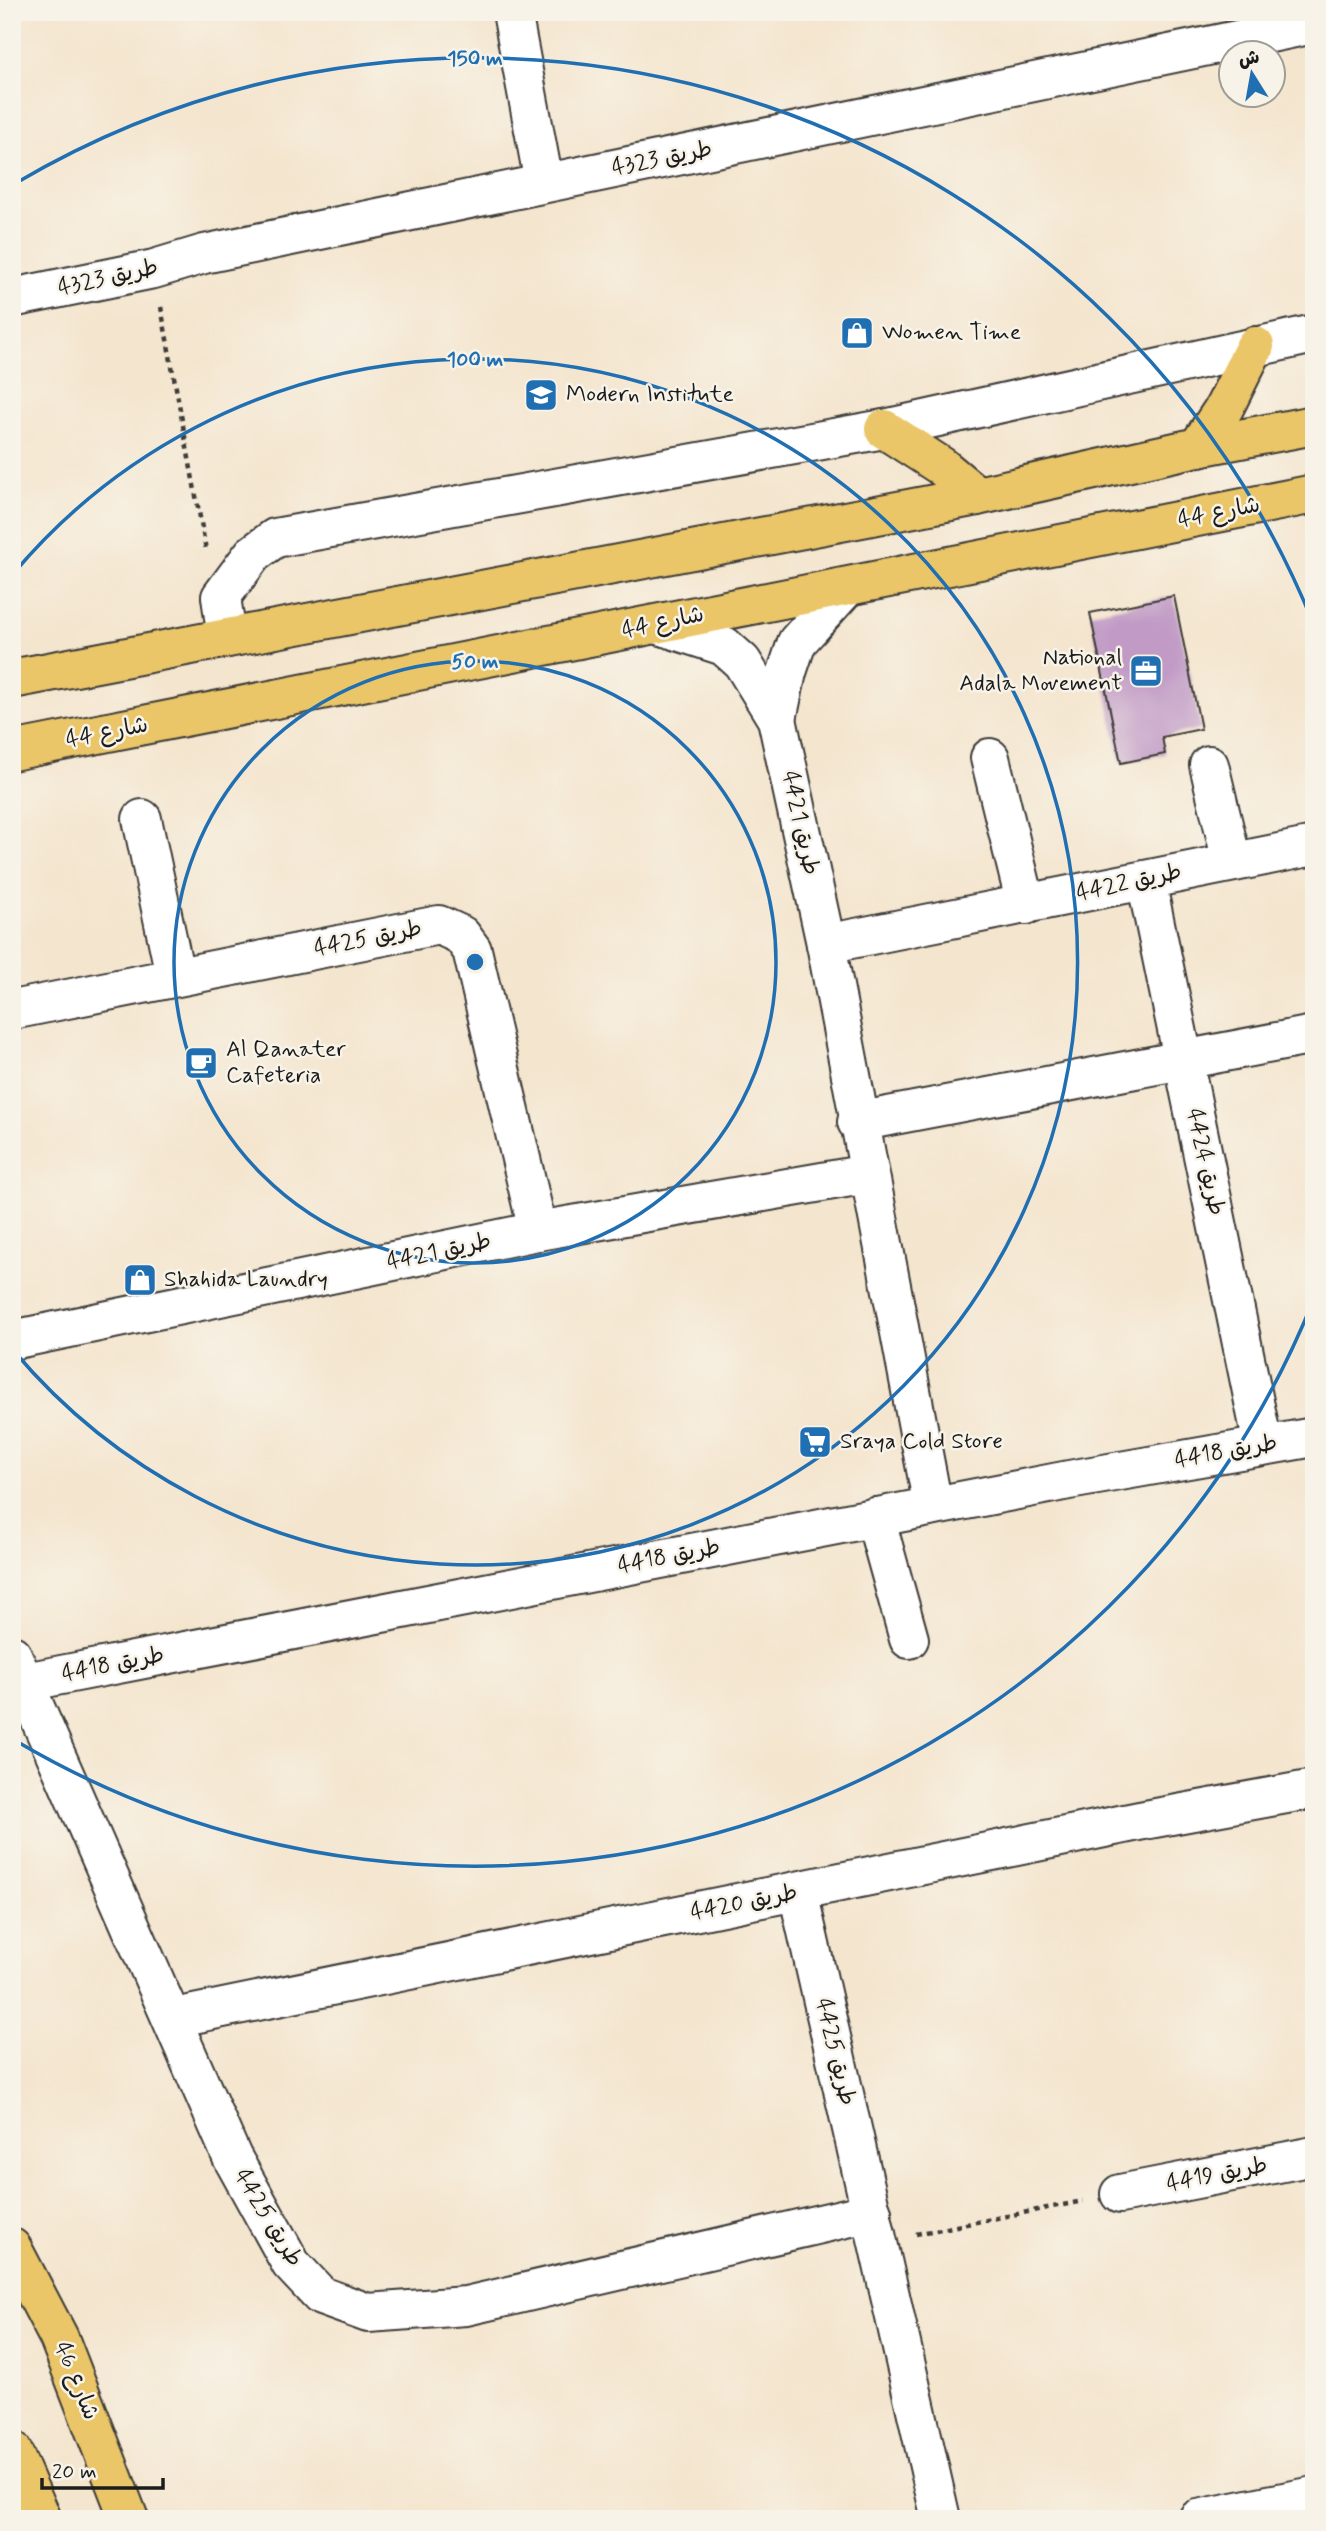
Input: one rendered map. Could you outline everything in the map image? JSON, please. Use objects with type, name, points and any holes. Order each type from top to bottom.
[{"type":"main road","points":[[1198,447],[1224,408],[1255,346]]},
{"type":"main road","points":[[12,679],[977,496],[1198,447],[1314,425]]},
{"type":"main road","points":[[884,429],[941,466],[977,496]]},
{"type":"main road","name":"شارع 44","points":[[12,751],[845,589],[1314,494]]},
{"type":"main road","name":"شارع 46","points":[[12,2248],[59,2338],[129,2519]]},
{"type":"main road","points":[[12,2449],[35,2510]]},
{"type":"street","points":[[512,12],[544,183]]},
{"type":"street","name":"طريق 4323","points":[[12,298],[154,269],[204,254],[1292,22]]},
{"type":"street","points":[[227,638],[221,597],[253,554],[275,538],[884,429],[1314,334]]},
{"type":"street","name":"طريق 4421","points":[[777,719],[797,642],[845,589]]},
{"type":"street","name":"طريق 4421","points":[[659,625],[724,646],[742,662],[777,719],[826,944],[857,1122],[933,1506]]},
{"type":"street","points":[[990,758],[1026,905]]},
{"type":"street","points":[[1209,765],[1232,862]]},
{"type":"street","points":[[142,819],[174,975]]},
{"type":"street","name":"طريق 4422","points":[[826,944],[1314,846]]},
{"type":"street","name":"طريق 4424","points":[[1146,880],[1263,1445]]},
{"type":"street","name":"طريق 4425","points":[[12,1010],[174,975],[439,925],[461,935],[472,950],[538,1231]]},
{"type":"street","points":[[857,1122],[1314,1035]]},
{"type":"street","name":"طريق 4421","points":[[12,1340],[538,1231],[867,1174]]},
{"type":"street","name":"طريق 4418","points":[[19,1669],[1314,1437]]},
{"type":"street","points":[[875,1517],[909,1639]]},
{"type":"street","name":"طريق 4425","points":[[19,1669],[232,2157],[291,2263],[321,2296],[368,2313],[466,2306],[872,2212]]},
{"type":"street","name":"طريق 4420","points":[[173,2018],[1139,1821],[1314,1789]]},
{"type":"street","name":"طريق 4425","points":[[798,1892],[941,2519]]},
{"type":"street","name":"طريق 4419","points":[[1120,2194],[1314,2156]]},
{"type":"street","points":[[1198,2519],[1294,2505]]},
{"type":"path","points":[[154,269],[205,547],[221,597]]},
{"type":"path","points":[[872,2212],[894,2238],[1120,2194]]},
{"type":"building","name":"National Adala Movement","points":[[1174,596],[1201,729],[1162,737],[1165,754],[1121,763],[1090,613]]},
{"type":"place","name":"Women Time","points":[[857,333]]},
{"type":"place","name":"Modern Institute","points":[[541,395]]},
{"type":"place","name":"National Adala Movement","points":[[1146,671]]},
{"type":"place","name":"Al Qanater Cafeteria","points":[[201,1063]]},
{"type":"place","name":"Shahida Laundry","points":[[140,1280]]},
{"type":"place","name":"Sraya Cold Store","points":[[815,1442]]}]
